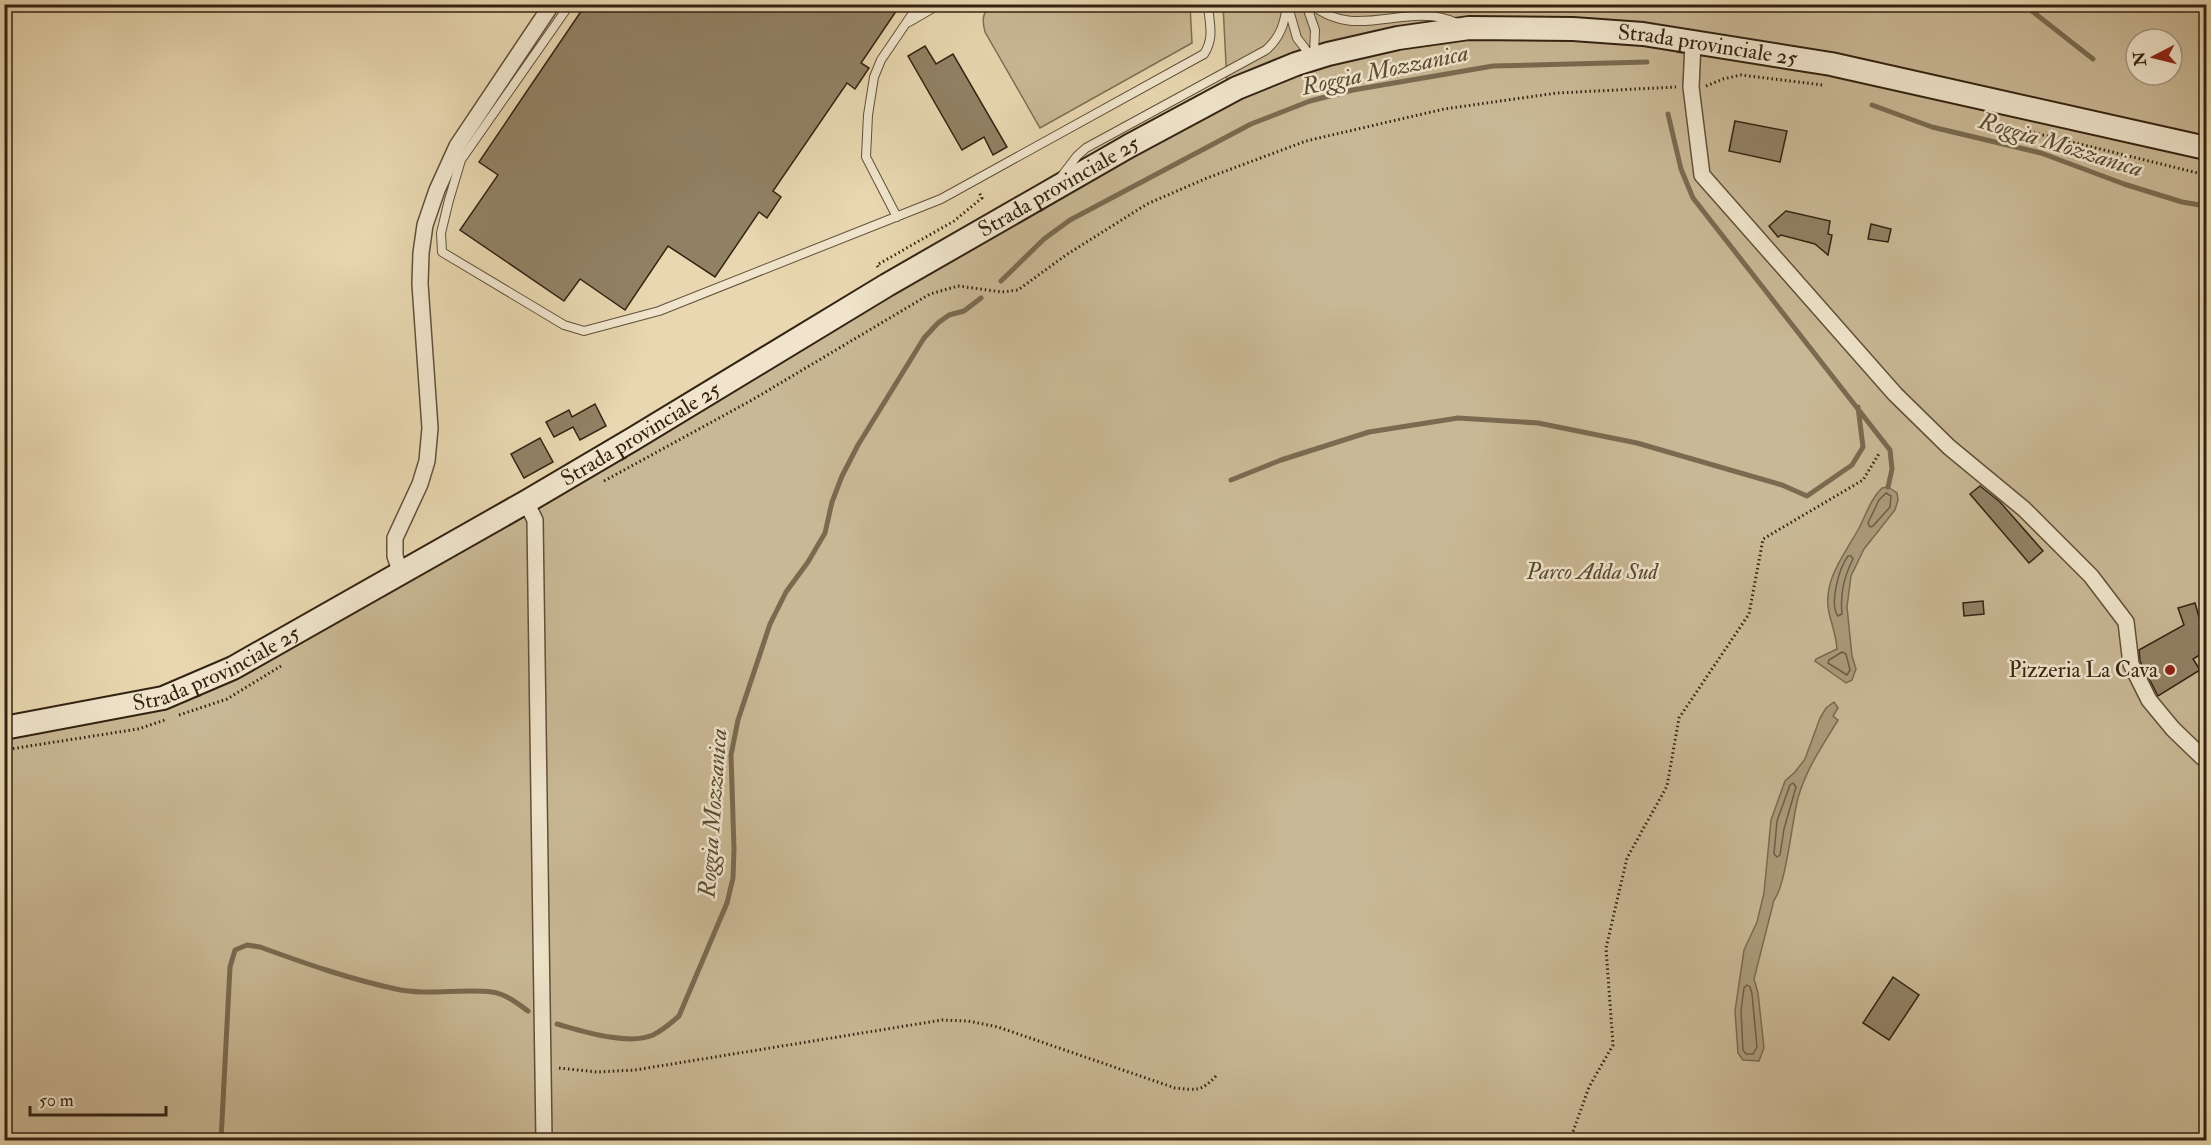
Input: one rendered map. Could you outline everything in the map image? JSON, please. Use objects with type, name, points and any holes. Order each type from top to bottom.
[{"type":"street","points":[[401,574],[395,556],[395,538],[425,469],[430,428],[420,284],[424,225],[457,146],[552,4]]},
{"type":"street","name":"Strada provinciale 25","points":[[4,728],[163,698],[233,668],[526,502],[643,434],[887,285],[1209,102],[1267,75],[1313,58],[1398,38],[1469,28],[1607,30],[1831,64],[2206,148]]},
{"type":"street","points":[[1693,43],[1691,87],[1702,175],[1894,394],[1949,447],[2024,508],[2091,576],[2126,622],[2131,664],[2149,700],[2202,757]]},
{"type":"street","points":[[526,502],[535,519],[544,1140]]},
{"type":"lane","points":[[570,4],[461,160],[441,233],[442,252],[564,325],[584,331],[659,311],[941,200],[1204,54],[1210,45],[1211,36],[1208,4]]},
{"type":"lane","points":[[897,217],[866,157],[867,136],[874,77],[881,60],[919,4]]},
{"type":"lane","points":[[906,24],[940,4]]},
{"type":"lane","points":[[1287,4],[1297,38],[1313,58]]},
{"type":"lane","points":[[1054,190],[1068,166],[1086,148],[1266,50],[1273,44],[1283,26],[1287,4]]},
{"type":"lane","points":[[1309,4],[1315,30],[1313,58]]},
{"type":"lane","points":[[1309,4],[1326,16],[1354,23],[1421,15],[1451,21],[1469,28]]},
{"type":"path","points":[[597,485],[752,400],[930,294],[958,286],[1002,292],[1018,290],[1095,236],[1148,204],[1207,178],[1306,141],[1444,109],[1557,93],[1706,86],[1741,75],[1830,86]]},
{"type":"path","points":[[1979,119],[2206,175]]},
{"type":"path","points":[[1570,1140],[1589,1087],[1613,1045],[1606,948],[1627,858],[1667,786],[1679,718],[1749,614],[1763,539],[1863,480],[1880,452]]},
{"type":"path","points":[[4,750],[138,729],[227,699],[286,663]]},
{"type":"path","points":[[543,1065],[597,1072],[635,1070],[942,1020],[968,1021],[998,1028],[1175,1088],[1205,1088],[1216,1076]]},
{"type":"green space","points":[[991,4],[1043,5],[1044,12],[1139,5],[1190,5],[1192,43],[1040,128],[985,32],[984,17]]},
{"type":"green space","name":"Parco Adda Sud","points":[[1223,5],[2206,5],[2206,1140],[5,1140],[5,735],[161,706],[1228,103]]},
{"type":"water","points":[[1888,487],[1897,493],[1898,500],[1895,510],[1864,549],[1851,576],[1847,607],[1852,656],[1856,669],[1852,680],[1846,683],[1815,661],[1837,649],[1829,613],[1829,589],[1836,568],[1872,502],[1882,488]]},
{"type":"water","points":[[1834,702],[1838,708],[1833,716],[1838,720],[1801,787],[1782,881],[1774,900],[1754,979],[1758,993],[1764,1048],[1759,1061],[1743,1060],[1738,1053],[1735,1011],[1744,950],[1757,922],[1764,893],[1771,820],[1785,781],[1805,759],[1820,718],[1826,708]]},
{"type":"building","points":[[586,4],[901,4],[861,63],[869,68],[855,89],[847,83],[773,191],[781,197],[767,218],[759,212],[715,277],[668,246],[625,310],[580,279],[564,301],[460,230],[498,175],[479,162]]},
{"type":"building","points":[[925,46],[936,64],[953,54],[1007,147],[993,155],[984,137],[962,150],[908,56]]},
{"type":"building","points":[[1735,121],[1787,131],[1780,162],[1729,151]]},
{"type":"building","points":[[1786,211],[1830,221],[1828,234],[1832,235],[1828,255],[1815,244],[1781,235],[1778,237],[1769,226]]},
{"type":"building","points":[[1871,224],[1891,229],[1888,242],[1868,239]]},
{"type":"building","points":[[595,404],[606,426],[580,440],[573,427],[554,437],[546,422],[569,410],[572,417]]},
{"type":"building","points":[[540,438],[553,462],[524,478],[511,454]]},
{"type":"building","points":[[1980,486],[2000,502],[2043,551],[2029,563],[1970,494]]},
{"type":"building","points":[[1983,601],[1984,614],[1964,616],[1963,603]]},
{"type":"building","points":[[2195,603],[2206,634],[2206,651],[2193,659],[2200,670],[2158,696],[2140,661],[2139,650],[2184,625],[2178,608]]},
{"type":"building","points":[[1893,977],[1919,995],[1889,1040],[1863,1023]]},
{"type":"waterway","points":[[2023,4],[2093,59]]},
{"type":"waterway","name":"Roggia Mozzanica","points":[[1001,281],[1044,239],[1070,220],[1251,124],[1310,101],[1353,90],[1493,66],[1647,62]]},
{"type":"waterway","name":"Roggia Mozzanica","points":[[1872,105],[1932,127],[2041,153],[2124,184],[2182,202],[2206,206]]},
{"type":"waterway","points":[[1668,114],[1681,169],[1693,198],[1890,450],[1892,469],[1888,487]]},
{"type":"waterway","name":"Roggia Mozzanica","points":[[557,1024],[605,1036],[631,1039],[653,1035],[679,1016],[727,903],[733,878],[731,755],[738,720],[770,624],[786,592],[808,562],[825,533],[832,502],[858,445],[924,338],[949,315],[964,311],[981,298]]},
{"type":"waterway","points":[[1231,480],[1281,460],[1369,432],[1458,418],[1538,423],[1637,443],[1782,485],[1807,496],[1852,465],[1863,447],[1858,407]]},
{"type":"waterway","name":"Roggia Mozzanica","points":[[221,1140],[230,967],[235,950],[247,945],[260,947],[344,976],[408,991],[497,993],[511,999],[528,1011]]},
{"type":"place","name":"Pizzeria La Cava","points":[[2170,670]]}]
